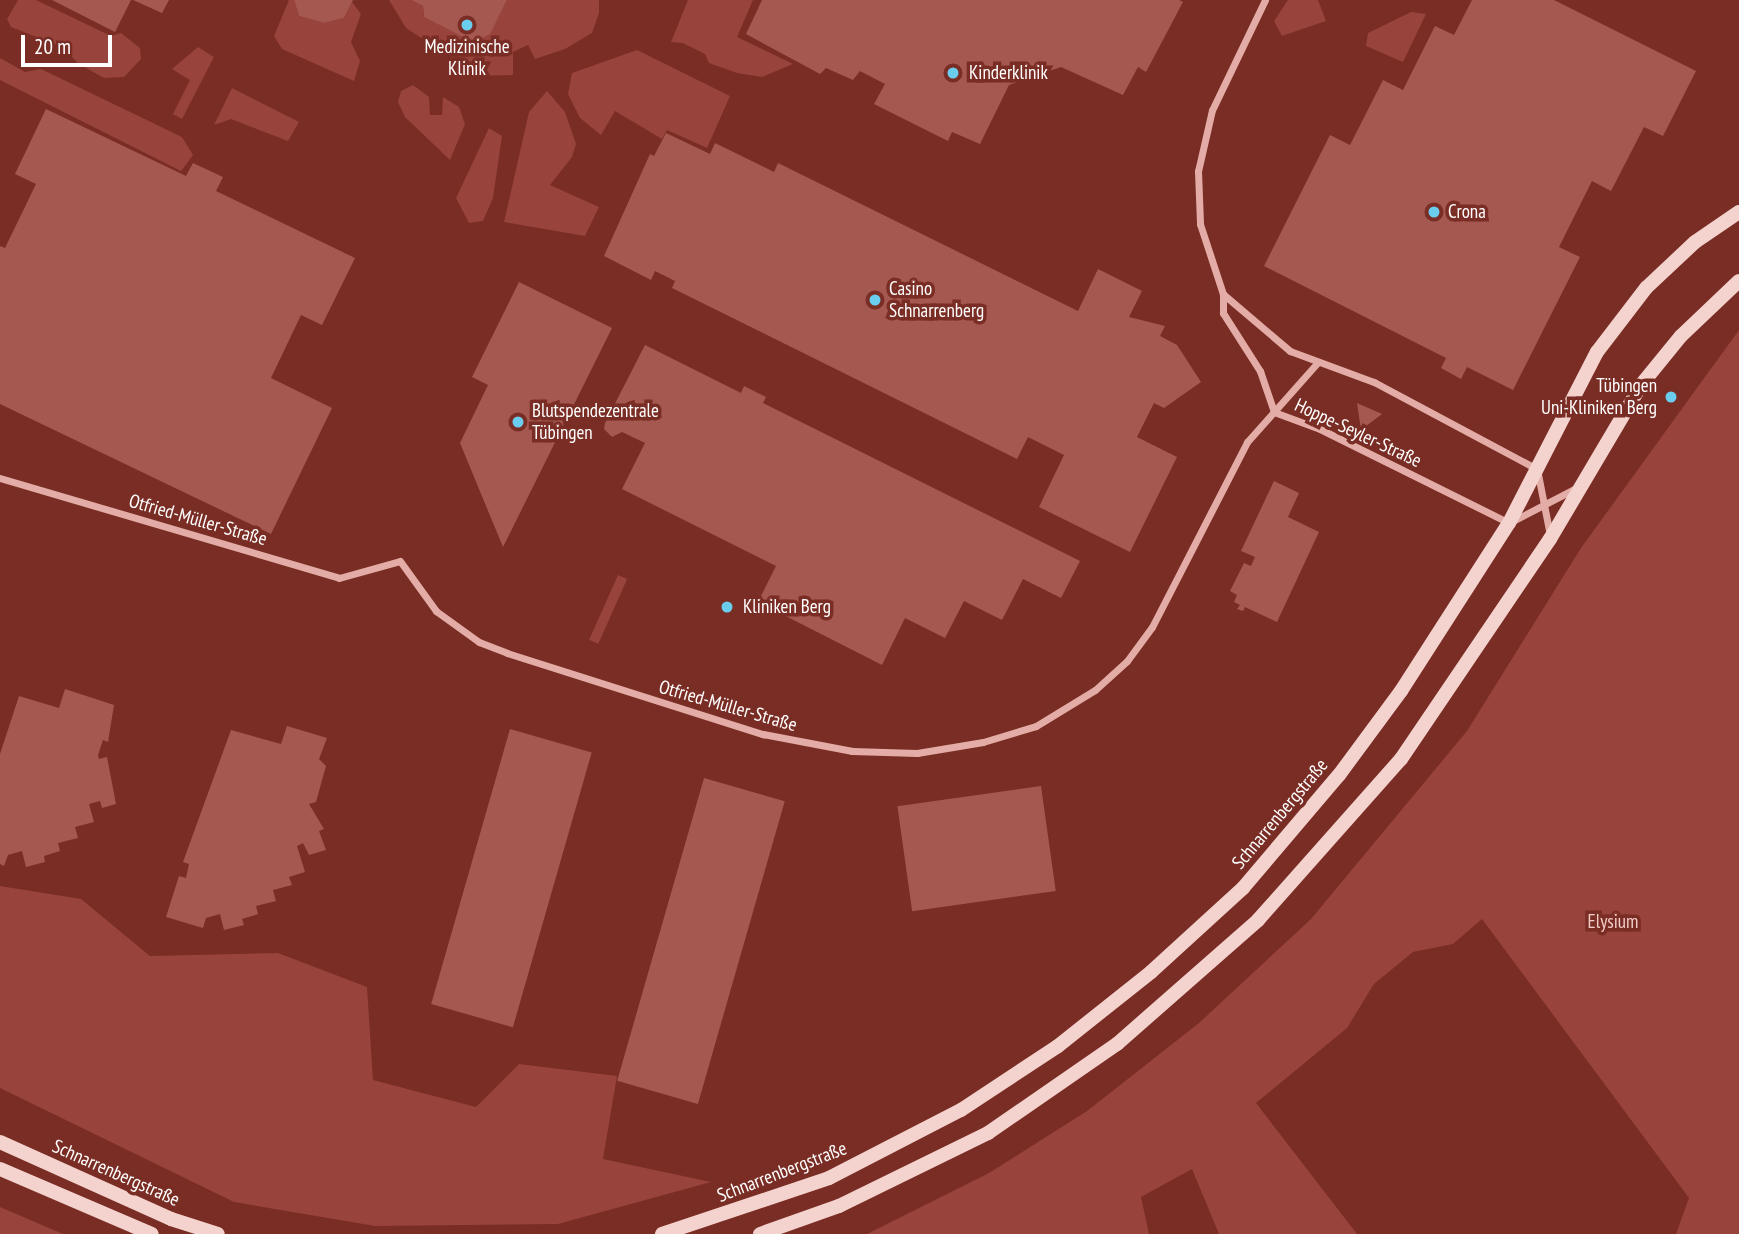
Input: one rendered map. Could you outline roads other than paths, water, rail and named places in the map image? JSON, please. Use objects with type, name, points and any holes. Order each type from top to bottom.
[{"type":"street","name":"Hoppe-Seyler-Straße","points":[[1265,0],[1212,110],[1198,171],[1200,224],[1223,294],[1223,313],[1260,371],[1274,412],[1320,429],[1508,523]]},
{"type":"street","name":"Schnarrenbergstraße","points":[[662,1234],[829,1178],[961,1110],[1058,1046],[1151,972],[1243,888],[1339,775],[1401,691],[1508,523],[1597,352],[1646,288],[1695,242],[1739,212]]},
{"type":"street","points":[[760,1234],[839,1206],[988,1133],[1086,1067],[1160,1008],[1258,920],[1361,810],[1438,710],[1550,539],[1658,362],[1739,281]]},
{"type":"street","name":"Hoppe-Seyler-Straße","points":[[1223,294],[1268,337],[1318,362],[1374,382],[1537,469]]},
{"type":"street","name":"Otfried-Müller-Straße","points":[[0,478],[339,578],[400,561],[436,611],[479,642],[507,653],[792,742],[852,751],[917,752],[983,742],[1036,726],[1095,690],[1126,661],[1152,627],[1247,442],[1318,362]]},
{"type":"street","points":[[1537,469],[1550,539]]},
{"type":"street","points":[[1508,523],[1580,486]]},
{"type":"street","name":"Schnarrenbergstraße","points":[[0,1142],[171,1219],[218,1234]]},
{"type":"street","points":[[0,1169],[152,1234]]},
{"type":"place","name":"Medizinische Klinik","points":[[467,25]]},
{"type":"place","name":"Kinderklinik","points":[[953,73]]},
{"type":"place","name":"Crona","points":[[1434,212]]},
{"type":"place","name":"Casino Schnarrenberg","points":[[875,300]]},
{"type":"place","name":"Tübingen Uni-Kliniken Berg","points":[[1671,397]]},
{"type":"place","name":"Blutspendezentrale Tübingen","points":[[518,422]]},
{"type":"place","name":"Kliniken Berg","points":[[727,607]]},
{"type":"park label","name":"Elysium","points":[[1613,922]]}]
